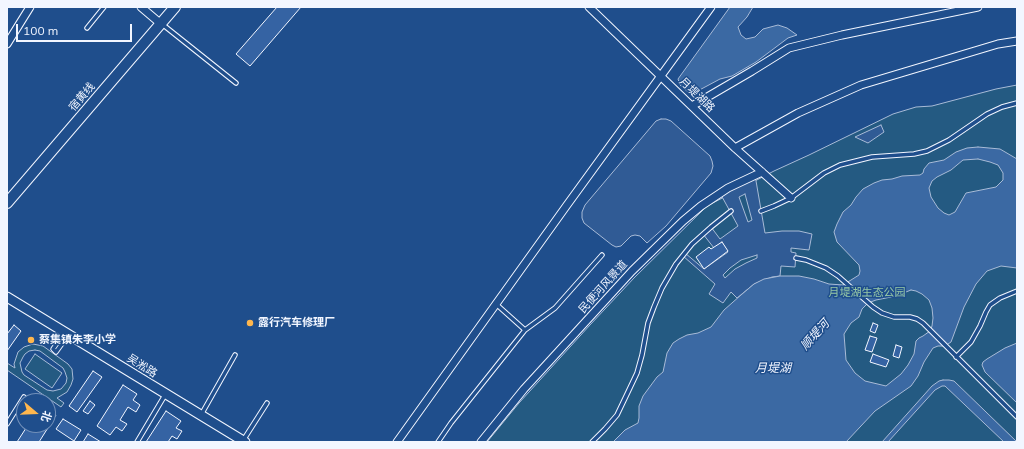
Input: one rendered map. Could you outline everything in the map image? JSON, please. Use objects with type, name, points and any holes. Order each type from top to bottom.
[{"type":"main road","name":"宿黄线","points":[[7,203],[175,7]]},
{"type":"street","points":[[7,44],[30,7]]},
{"type":"street","points":[[141,7],[161,24]]},
{"type":"street","name":"月堤湖路","points":[[589,7],[735,148],[790,198]]},
{"type":"street","points":[[397,442],[562,211],[711,7]]},
{"type":"street","points":[[692,106],[789,48],[842,35],[978,7]]},
{"type":"street","points":[[735,148],[798,113],[861,85],[998,44],[1017,41]]},
{"type":"street","name":"民便河风景道","points":[[481,442],[524,389],[632,271],[701,206],[728,188],[762,172]]},
{"type":"street","name":"吴淞路","points":[[7,297],[243,442]]},
{"type":"lane","points":[[87,28],[104,7]]},
{"type":"lane","points":[[161,24],[236,83]]},
{"type":"lane","points":[[761,211],[790,198],[824,173],[840,165],[872,157],[914,154],[927,151],[949,140],[987,114],[1002,107],[1017,103]]},
{"type":"lane","points":[[592,442],[617,415],[628,392],[642,355],[648,323],[654,307],[662,288],[676,264],[692,244],[731,211]]},
{"type":"lane","points":[[438,442],[450,423],[525,330],[555,308],[602,255]]},
{"type":"lane","points":[[796,258],[826,268],[838,276],[873,307],[882,313],[889,316],[910,317],[923,322],[1017,417]]},
{"type":"lane","points":[[956,357],[970,342],[990,305],[1000,298],[1017,291]]},
{"type":"lane","points":[[496,304],[525,330]]},
{"type":"lane","points":[[67,333],[56,352],[53,349],[67,333]]},
{"type":"lane","points":[[201,416],[235,355]]},
{"type":"lane","points":[[137,442],[166,394]]},
{"type":"lane","points":[[243,442],[267,403]]},
{"type":"lane","points":[[7,424],[16,410]]},
{"type":"green space","name":"月堤湖生态公园","points":[[1017,85],[1017,442],[487,442],[519,403],[590,325],[634,278],[707,206],[774,171],[893,114],[916,107],[932,106]]},
{"type":"green space","points":[[33,344],[43,346],[68,364],[72,369],[73,379],[71,385],[67,392],[57,398],[64,403],[61,407],[56,404],[56,393],[41,393],[7,370],[7,363],[15,368],[14,364],[18,352],[24,347]],"holes":[[[35,350],[40,351],[63,368],[67,378],[66,383],[61,389],[53,391],[47,390],[24,375],[20,363],[25,354],[29,351]]]},
{"type":"green space","points":[[35,354],[62,373],[52,388],[25,369]]},
{"type":"shaded area","points":[[661,119],[671,121],[710,156],[713,166],[711,173],[666,226],[647,243],[640,236],[635,235],[631,236],[621,246],[616,247],[584,223],[582,212],[585,205],[656,121]]},
{"type":"shaded area","points":[[881,125],[884,132],[868,143],[855,137]]},
{"type":"shaded area","points":[[755,175],[765,233],[799,231],[812,234],[809,250],[791,248],[791,252],[796,253],[795,267],[781,266],[780,276],[772,277],[754,284],[737,298],[731,292],[723,303],[709,294],[715,284],[683,256],[685,253],[704,269],[728,252],[722,242],[714,248],[703,234],[711,227],[720,239],[738,226],[720,193]],"holes":[[[745,194],[752,220],[748,222],[739,197]],[[757,255],[757,258],[735,269],[725,278],[723,275],[741,260]]]},
{"type":"water","points":[[730,7],[753,7],[738,27],[741,35],[746,39],[755,37],[763,29],[778,25],[787,28],[797,35],[788,38],[756,62],[732,76],[720,79],[692,94],[680,85],[678,79]]},
{"type":"water","name":"月堤湖","points":[[978,147],[1000,149],[1017,159],[1017,268],[1001,266],[987,271],[976,284],[964,307],[951,342],[945,346],[933,348],[911,386],[875,411],[846,442],[613,442],[625,430],[638,423],[639,406],[643,396],[657,377],[663,372],[667,353],[673,343],[687,335],[698,333],[711,327],[724,310],[754,284],[764,279],[780,276],[799,276],[829,284],[843,285],[859,275],[859,265],[837,242],[834,232],[843,212],[851,205],[863,189],[874,183],[902,176],[920,175],[929,163],[944,160],[956,152],[967,148]],"holes":[[[978,159],[998,165],[1003,173],[1003,180],[996,187],[966,193],[955,212],[949,215],[944,213],[938,208],[931,197],[929,188],[932,181],[951,170],[963,160]],[[911,290],[922,294],[929,300],[933,318],[930,331],[916,341],[914,354],[908,365],[901,374],[886,386],[865,381],[855,373],[846,360],[844,334],[851,323],[859,317],[862,309],[868,303],[896,296]]]},
{"type":"water","points":[[1017,343],[1017,403],[985,372],[982,365],[987,359],[1005,348]]},
{"type":"water","points":[[943,380],[954,381],[1017,442],[1004,442],[945,386],[942,386],[935,390],[888,442],[882,442],[932,386]]},
{"type":"building","points":[[277,7],[301,7],[250,66],[236,54]]},
{"type":"building","points":[[722,242],[728,251],[704,269],[696,257],[709,247],[711,249]]},
{"type":"building","points":[[873,323],[878,325],[875,333],[870,331]]},
{"type":"building","points":[[14,325],[21,331],[7,351],[7,334]]},
{"type":"building","points":[[870,336],[877,338],[872,352],[865,350]]},
{"type":"building","points":[[896,345],[902,347],[899,358],[893,356]]},
{"type":"building","points":[[873,354],[889,360],[886,367],[870,362]]},
{"type":"building","points":[[93,371],[102,377],[77,412],[69,406]]},
{"type":"building","points":[[123,385],[137,394],[133,400],[140,405],[136,412],[128,407],[120,420],[127,424],[122,431],[116,427],[110,435],[97,426]]},
{"type":"building","points":[[90,401],[95,405],[88,414],[83,411]]},
{"type":"building","points":[[166,411],[181,421],[176,428],[182,431],[177,439],[172,436],[168,442],[146,442]]},
{"type":"building","points":[[63,419],[81,430],[74,441],[56,429]]},
{"type":"building","points":[[23,433],[45,433],[39,442],[17,442]]},
{"type":"building","points":[[88,434],[101,442],[83,442]]},
{"type":"place","name":"露行汽车修理厂","points":[[250,323]]},
{"type":"place","name":"蔡集镇朱李小学","points":[[31,340]]},
{"type":"water label","name":"顺堤河","points":[[815,335]]}]
